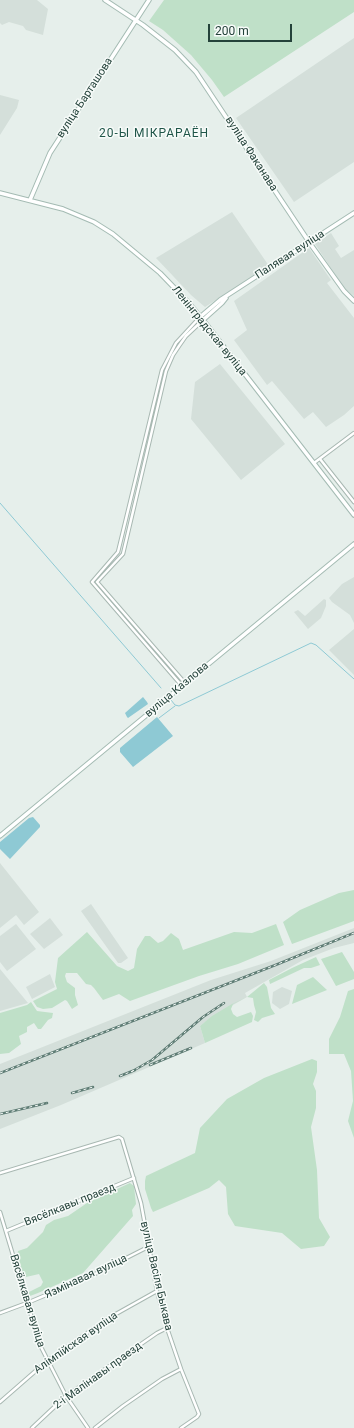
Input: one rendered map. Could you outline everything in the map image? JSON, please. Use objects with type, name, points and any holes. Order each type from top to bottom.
[{"type":"main road","name":"вуліца Факанава","points":[[106,0],[176,50],[203,81],[309,242],[344,291],[354,300]]},
{"type":"main road","name":"вуліца Барташова","points":[[30,200],[50,153],[149,0]]},
{"type":"main road","name":"Ленінградская вуліца","points":[[0,192],[74,213],[94,222],[113,234],[160,273],[175,287],[203,320],[354,515]]},
{"type":"main road","name":"Палявая вуліца","points":[[200,317],[220,300],[354,213]]},
{"type":"main road","name":"Палявая вуліца","points":[[203,320],[222,303],[226,297]]},
{"type":"main road","name":"вуліца Казлова","points":[[0,836],[354,544]]},
{"type":"street","points":[[183,685],[92,582],[118,552],[162,370],[176,343],[200,317]]},
{"type":"street","points":[[183,685],[97,582],[123,554],[166,371],[173,355],[186,336],[203,320]]},
{"type":"street","points":[[314,463],[354,433]]},
{"type":"street","points":[[320,459],[354,502]]},
{"type":"street","name":"вуліца Васіля Быкава","points":[[0,1173],[119,1137],[122,1139],[141,1203],[157,1291],[167,1328],[199,1414],[197,1417],[180,1428]]},
{"type":"street","name":"Вясёлкавы праезд","points":[[6,1231],[134,1178]]},
{"type":"street","name":"Вясёлкавая вуліца","points":[[0,1212],[40,1345],[66,1396],[88,1428]]},
{"type":"street","name":"Язмінавая вуліца","points":[[0,1313],[27,1304],[91,1276],[148,1247]]},
{"type":"street","name":"Алімпійская вуліца","points":[[0,1402],[47,1361],[107,1319],[157,1291]]},
{"type":"street","name":"2-і Малінавы праезд","points":[[32,1428],[66,1396],[157,1333],[167,1328]]},
{"type":"street","points":[[95,1428],[123,1406],[162,1379],[182,1370]]},
{"type":"shaded area","points":[[0,0],[37,0],[48,9],[43,35],[26,30],[23,26],[9,22],[2,25],[0,23]]},
{"type":"shaded area","points":[[354,38],[354,162],[294,202],[236,118]]},
{"type":"shaded area","points":[[0,95],[19,100],[17,108],[0,135]]},
{"type":"shaded area","points":[[232,212],[269,266],[205,307],[191,295],[156,258]]},
{"type":"shaded area","points":[[331,233],[339,246],[335,249],[341,258],[354,250],[354,296],[344,288],[315,244]]},
{"type":"shaded area","points":[[309,248],[331,280],[327,283],[354,318],[354,406],[326,427],[313,412],[304,419],[272,381],[267,385],[234,340],[247,330],[234,301]]},
{"type":"shaded area","points":[[220,364],[285,444],[241,480],[191,419],[195,382]]},
{"type":"shaded area","points":[[354,577],[354,623],[350,615],[332,602],[329,598],[342,584]]},
{"type":"shaded area","points":[[324,599],[326,600],[326,606],[321,618],[308,629],[294,612],[298,610],[305,616]]},
{"type":"shaded area","points":[[354,629],[354,675],[329,650]]},
{"type":"shaded area","points":[[0,863],[39,912],[24,925],[16,915],[0,928]]},
{"type":"shaded area","points":[[91,904],[128,958],[121,963],[118,963],[81,911]]},
{"type":"shaded area","points":[[50,918],[63,935],[44,949],[30,934]]},
{"type":"shaded area","points":[[16,924],[36,949],[7,971],[0,962],[0,936]]},
{"type":"shaded area","points":[[354,928],[354,943],[334,948],[303,960],[245,993],[247,997],[212,1017],[200,1026],[205,1043],[61,1105],[0,1129],[0,1064],[211,980],[271,961]]},
{"type":"shaded area","points":[[0,969],[28,1003],[0,1011]]},
{"type":"shaded area","points":[[50,974],[55,987],[32,999],[26,987]]},
{"type":"shaded area","points":[[282,987],[292,991],[289,1004],[280,1009],[272,1003],[273,992]]},
{"type":"green space","points":[[164,0],[354,0],[354,12],[224,97],[191,55],[163,30],[149,21]]},
{"type":"green space","points":[[354,890],[354,921],[292,944],[283,922],[300,910],[339,893]]},
{"type":"green space","points":[[276,924],[284,945],[238,964],[199,976],[130,1001],[119,994],[103,1000],[94,988],[91,985],[86,984],[77,973],[66,973],[65,976],[67,982],[75,988],[75,995],[78,1005],[72,1009],[65,1000],[52,1008],[43,1009],[37,1007],[33,1001],[57,989],[55,982],[58,958],[87,932],[117,966],[128,971],[134,968],[137,949],[145,936],[150,936],[158,943],[163,941],[171,933],[179,939],[183,950],[234,932],[252,933]]},
{"type":"green space","points":[[342,952],[354,972],[354,979],[336,986],[321,959]]},
{"type":"green space","points":[[316,957],[320,965],[311,968],[304,968],[270,984],[269,980]]},
{"type":"green space","points":[[313,977],[327,990],[292,1004],[297,985]]},
{"type":"green space","points":[[264,983],[267,987],[271,1008],[275,1014],[262,1018],[258,1022],[254,1020],[256,1012],[253,998],[247,997]]},
{"type":"green space","points":[[354,989],[354,1138],[348,1121],[353,1101],[351,1071],[344,1054],[329,1054],[329,1039],[340,1017],[348,991]]},
{"type":"green space","points":[[247,997],[233,1004],[231,1009],[233,1014],[237,1017],[251,1012],[253,1016],[252,1022],[205,1043],[200,1026],[212,1016],[232,1004]]},
{"type":"green space","points":[[31,1002],[37,1011],[53,1013],[52,1018],[48,1020],[41,1029],[38,1029],[34,1023],[27,1027],[27,1032],[19,1036],[21,1044],[9,1053],[0,1054],[0,1013],[27,1005]]},
{"type":"green space","points":[[312,1059],[317,1061],[317,1072],[313,1084],[316,1091],[316,1108],[311,1127],[317,1170],[319,1218],[330,1237],[324,1246],[301,1249],[282,1233],[235,1226],[228,1214],[226,1187],[219,1180],[209,1188],[153,1212],[145,1189],[146,1176],[195,1153],[200,1128],[227,1099],[264,1078]]},
{"type":"green space","points":[[130,1183],[134,1186],[136,1204],[132,1210],[133,1216],[83,1273],[30,1296],[27,1294],[41,1286],[43,1282],[39,1274],[26,1277],[22,1276],[17,1257],[18,1251],[27,1248],[43,1232],[46,1225],[54,1220],[68,1216],[87,1203]]},
{"type":"water","points":[[143,697],[148,704],[128,718],[125,713]]},
{"type":"water","points":[[157,717],[173,736],[133,767],[120,752],[120,748]]},
{"type":"water","points":[[33,817],[40,827],[10,859],[0,849],[0,842],[29,818]]},
{"type":"waterway","points":[[0,503],[161,688]]},
{"type":"waterway","points":[[171,700],[175,705],[179,706],[311,643],[316,645],[354,679]]},
{"type":"waterway","points":[[159,718],[175,706]]},
{"type":"railway","points":[[0,1073],[354,933]]},
{"type":"railway","points":[[131,1072],[152,1060],[203,1017],[224,1003]]},
{"type":"railway","points":[[150,1065],[191,1048]]},
{"type":"railway","points":[[120,1076],[135,1070]]},
{"type":"railway","points":[[72,1093],[93,1087]]},
{"type":"railway","points":[[0,1114],[47,1103]]},
{"type":"district","name":"20-Ы МІКРАРАЁН","points":[[154,134]]}]
